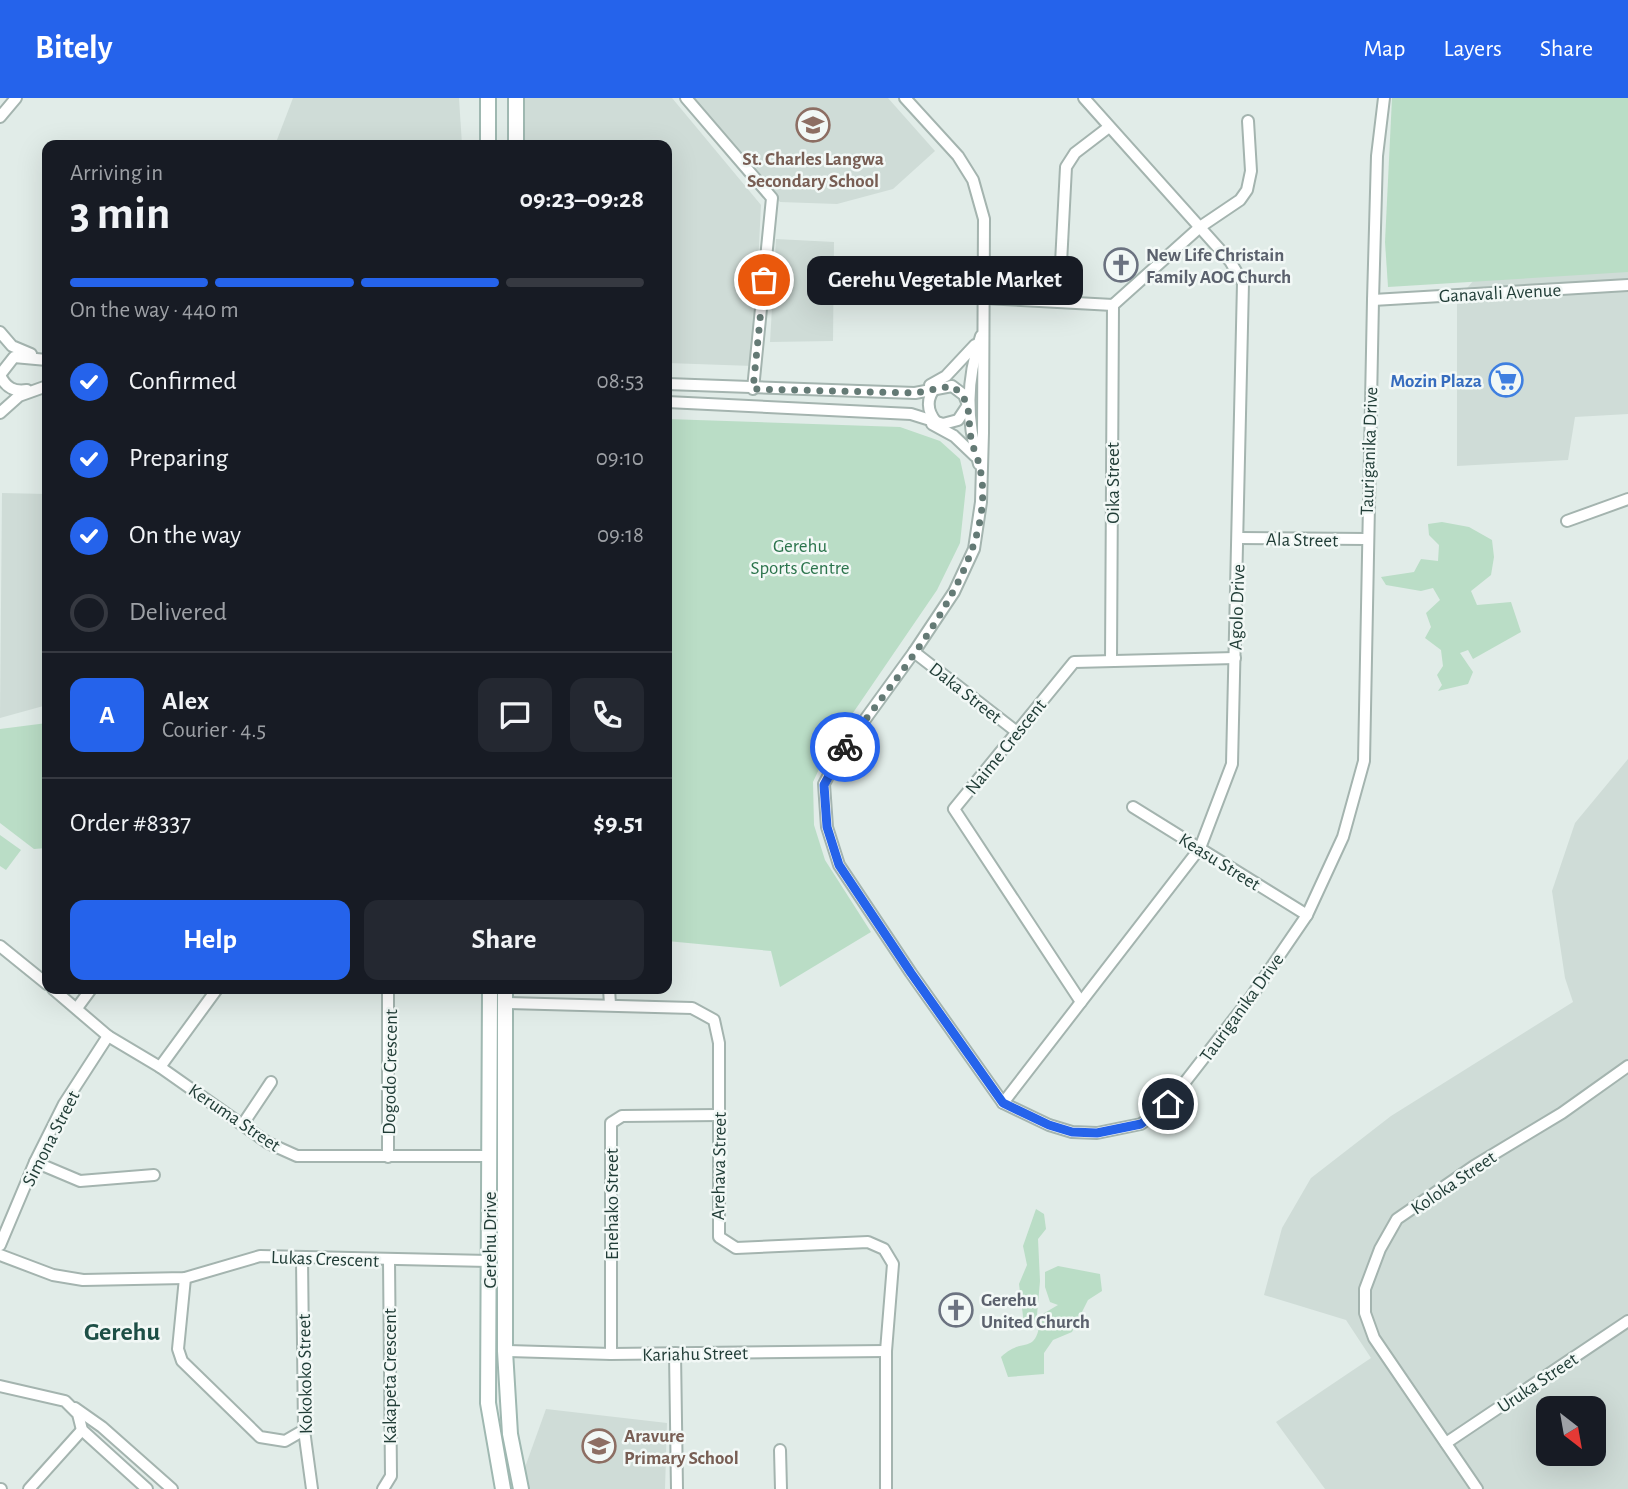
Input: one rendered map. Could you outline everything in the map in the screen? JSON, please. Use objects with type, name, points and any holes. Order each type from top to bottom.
[{"type":"street","points":[[0,117],[16,98]]},
{"type":"street","points":[[488,98],[488,140]]},
{"type":"street","points":[[516,98],[516,140]]},
{"type":"street","points":[[686,98],[772,198],[753,389]]},
{"type":"street","name":"Tauriganika Drive","points":[[905,98],[958,156],[973,180],[984,219],[982,475],[974,549],[954,592],[840,754],[824,785],[827,827],[839,865],[1003,1103],[1020,1114],[1072,1132],[1097,1133],[1141,1124],[1168,1104],[1251,997],[1307,915],[1343,837],[1364,761],[1366,540],[1377,156],[1384,98]]},
{"type":"street","name":"Agolo Drive","points":[[1003,1103],[1200,848],[1232,764],[1243,283],[1230,261],[1084,98]]},
{"type":"street","points":[[985,298],[1113,305],[1200,228],[1240,200],[1250,183],[1248,121]]},
{"type":"street","points":[[1059,302],[1066,167],[1075,153],[1110,127]]},
{"type":"street","name":"Ganavali Avenue","points":[[1373,300],[1628,285]]},
{"type":"street","name":"Oika Street","points":[[1111,661],[1113,305]]},
{"type":"street","points":[[915,393],[946,376],[973,347],[983,331]]},
{"type":"street","name":"Tauriganika Drive","points":[[982,475],[972,441],[968,405],[971,365],[983,331]]},
{"type":"street","points":[[0,332],[12,346],[42,358]]},
{"type":"street","points":[[42,359],[14,357],[0,375],[4,383],[18,391],[42,387]]},
{"type":"street","points":[[672,384],[915,393],[952,386],[964,395],[968,405],[957,420],[931,421]]},
{"type":"street","points":[[931,421],[928,405],[930,393],[936,387]]},
{"type":"street","points":[[0,413],[19,396],[42,388]]},
{"type":"street","points":[[672,402],[911,414],[931,421],[954,436],[975,456],[982,475]]},
{"type":"street","points":[[1567,521],[1628,499]]},
{"type":"street","name":"Ala Street","points":[[1239,538],[1366,540]]},
{"type":"street","name":"Daka Street","points":[[914,652],[1017,732]]},
{"type":"street","name":"Naime Crescent","points":[[1081,1002],[954,809],[1074,662],[1235,658]]},
{"type":"street","name":"Keasu Street","points":[[1133,807],[1307,915]]},
{"type":"street","points":[[0,962],[4,949],[42,980]]},
{"type":"street","name":"Keruma Street","points":[[59,994],[108,1036],[160,1067],[268,1143],[297,1156],[489,1156]]},
{"type":"street","points":[[77,1008],[87,994]]},
{"type":"street","points":[[160,1067],[213,994]]},
{"type":"street","name":"Dogodo Crescent","points":[[388,994],[388,1157]]},
{"type":"street","name":"Gerehu Drive","points":[[490,994],[488,1403],[503,1489]]},
{"type":"street","points":[[609,994],[610,1004]]},
{"type":"street","name":"Gerehu Drive","points":[[505,996],[505,1350],[510,1434],[521,1489]]},
{"type":"street","name":"Arehava Street","points":[[505,996],[692,1008],[714,1020],[719,1043],[719,1237],[736,1248],[868,1242],[884,1249],[893,1264],[886,1351],[886,1489]]},
{"type":"street","name":"Simona Street","points":[[0,1245],[35,1161],[64,1104],[108,1036]]},
{"type":"street","name":"Koloka Street","points":[[1477,1489],[1374,1338],[1365,1313],[1365,1289],[1380,1249],[1397,1219],[1474,1166],[1562,1113],[1628,1066]]},
{"type":"street","points":[[243,1124],[271,1082]]},
{"type":"street","name":"Enehako Street","points":[[611,1353],[611,1123],[622,1116],[719,1115]]},
{"type":"street","points":[[35,1161],[80,1181],[154,1175]]},
{"type":"street","name":"Lukas Crescent","points":[[0,1255],[53,1275],[83,1280],[185,1278],[260,1256],[489,1261]]},
{"type":"street","name":"Kokokoko Street","points":[[302,1259],[303,1430],[312,1489]]},
{"type":"street","name":"Kakapeta Crescent","points":[[383,1489],[391,1476],[389,1260]]},
{"type":"street","points":[[185,1278],[178,1349],[182,1361],[260,1437],[285,1441],[303,1430]]},
{"type":"street","name":"Uruka Street","points":[[1446,1443],[1628,1321]]},
{"type":"street","name":"Kariahu Street","points":[[505,1350],[611,1353],[886,1351]]},
{"type":"street","points":[[676,1353],[677,1489]]},
{"type":"street","points":[[0,1386],[65,1401],[102,1427],[172,1489]]},
{"type":"street","points":[[73,1406],[82,1430],[147,1489]]},
{"type":"street","points":[[29,1489],[82,1430]]},
{"type":"street","points":[[780,1450],[781,1489]]},
{"type":"shaded area","points":[[293,98],[459,98],[462,140],[277,140]]},
{"type":"shaded area","points":[[524,98],[672,98],[761,205],[753,366],[672,363],[672,140],[523,140]]},
{"type":"shaded area","name":"St. Charles Langwa Secondary School","points":[[693,98],[888,98],[935,151],[893,189],[837,204],[780,202]]},
{"type":"shaded area","points":[[1628,98],[1628,414],[1575,417],[1568,460],[1457,466],[1457,300]]},
{"type":"shaded area","points":[[776,239],[834,242],[833,341],[770,342]]},
{"type":"shaded area","points":[[2,493],[42,494],[42,706],[0,718]]},
{"type":"shaded area","points":[[1628,759],[1628,1489],[1325,1489],[1276,1422],[1371,1358],[1346,1320],[1264,1295],[1282,1228],[1311,1178],[1391,1116],[1573,1002],[1565,978],[1552,891],[1575,823]]},
{"type":"shaded area","name":"Aravure Primary School","points":[[546,1409],[667,1423],[665,1489],[527,1489],[524,1470]]},
{"type":"green space","points":[[1392,98],[1628,98],[1628,272],[1388,287],[1385,242]]},
{"type":"green space","name":"Gerehu Sports Centre","points":[[672,419],[900,427],[940,441],[960,459],[966,487],[960,543],[937,590],[829,748],[813,782],[814,825],[825,860],[871,932],[780,987],[771,951],[672,941]]},
{"type":"green space","points":[[1442,522],[1469,527],[1492,540],[1494,557],[1491,575],[1471,591],[1477,605],[1511,602],[1521,632],[1473,659],[1468,650],[1460,653],[1473,672],[1468,684],[1438,691],[1442,685],[1437,675],[1443,666],[1441,650],[1425,638],[1431,627],[1426,613],[1440,600],[1433,588],[1421,591],[1386,585],[1381,577],[1414,572],[1421,559],[1438,561],[1439,545],[1429,535],[1428,524]]},
{"type":"green space","points":[[42,724],[42,848],[34,849],[0,823],[0,729]]},
{"type":"green space","points":[[0,835],[21,850],[6,870],[0,866]]},
{"type":"green space","points":[[1036,1209],[1044,1214],[1046,1229],[1038,1239],[1040,1281],[1036,1326],[1031,1330],[1024,1324],[1019,1284],[1027,1265],[1023,1246]]},
{"type":"green space","points":[[1058,1266],[1100,1274],[1102,1291],[1088,1300],[1072,1332],[1053,1340],[1044,1353],[1044,1374],[1008,1377],[1001,1357],[1009,1350],[1032,1342],[1039,1328],[1041,1315],[1058,1305],[1050,1302],[1045,1287],[1045,1272]]},
{"type":"way so far","points":[[764,280],[753,389],[915,393],[952,386],[964,395],[968,405],[972,441],[982,475],[974,549],[954,592],[845,747]]},
{"type":"place","name":"St. Charles Langwa Secondary School","points":[[813,125]]},
{"type":"place","name":"New Life Christain Family AOG Church","points":[[1121,265]]},
{"type":"place","name":"Gerehu Vegetable Market","points":[[764,280]]},
{"type":"place","name":"Mozin Plaza","points":[[1506,380]]},
{"type":"place","name":"Gerehu United Church","points":[[956,1310]]},
{"type":"place","name":"Aravure Primary School","points":[[599,1446]]},
{"type":"district","name":"Gerehu","points":[[122,1331]]},
{"type":"route","points":[[845,747],[824,785],[827,827],[839,865],[1003,1103],[1020,1114],[1049,1125],[1072,1132],[1097,1133],[1141,1124],[1168,1104]]}]
